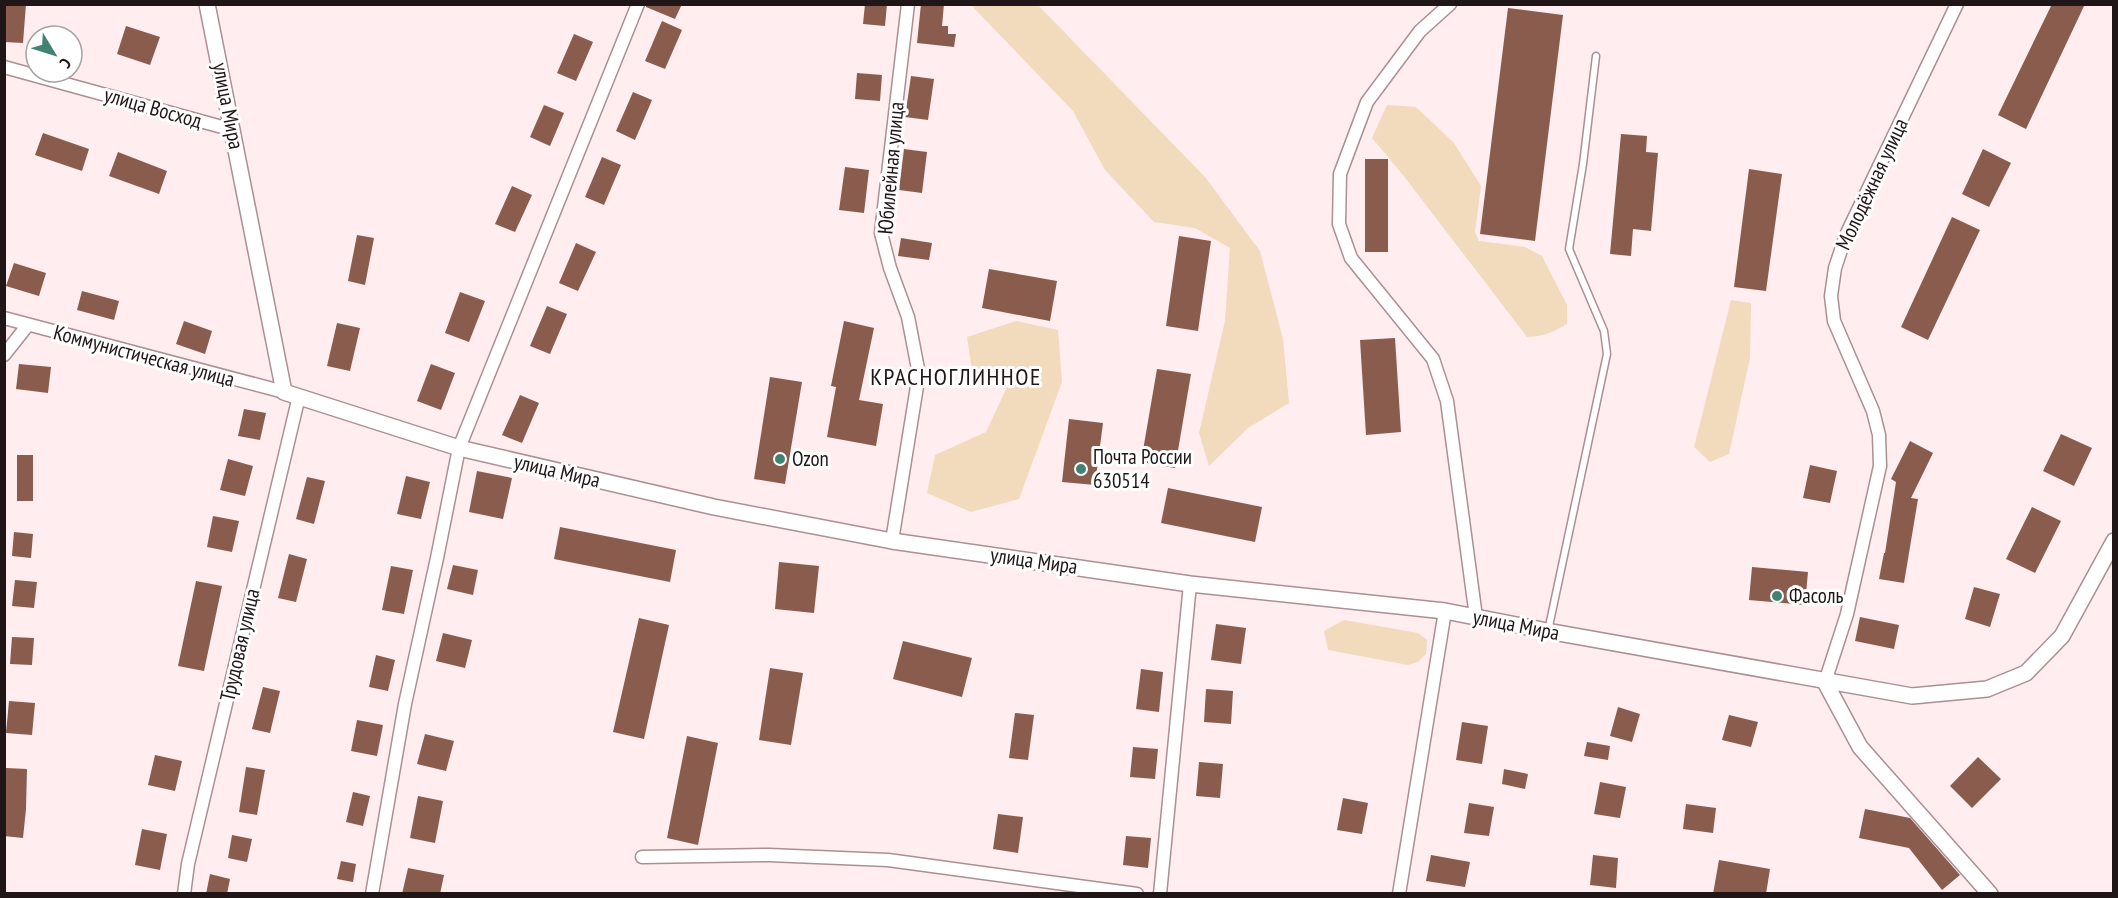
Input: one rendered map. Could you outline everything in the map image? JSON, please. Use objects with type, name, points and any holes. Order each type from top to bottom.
[{"type":"street","name":"улица Мира","points":[[207,4],[291,394],[459,448],[714,507],[892,541],[1190,584],[1445,611],[1825,682],[1912,696],[1987,689],[2026,673],[2061,636],[2114,541]]},
{"type":"street","points":[[372,894],[405,704],[459,448],[638,4]]},
{"type":"street","name":"Юбилейная улица","points":[[892,541],[919,374],[908,317],[890,268],[881,233],[908,4]]},
{"type":"street","points":[[1450,4],[1420,32],[1367,102],[1340,174],[1339,225],[1351,258],[1433,359],[1447,401],[1476,617]]},
{"type":"street","name":"Молодёжная улица","points":[[1825,682],[1847,614],[1880,466],[1879,435],[1873,411],[1834,321],[1831,296],[1835,268],[1846,235],[1958,4]]},
{"type":"street","name":"улица Восход","points":[[4,67],[233,130]]},
{"type":"street","name":"Коммунистическая улица","points":[[4,318],[27,326],[291,394]]},
{"type":"street","points":[[4,354],[27,326]]},
{"type":"street","name":"Трудовая улица","points":[[184,894],[188,864],[291,394]]},
{"type":"street","points":[[1161,894],[1190,584]]},
{"type":"street","points":[[1399,894],[1445,611]]},
{"type":"street","points":[[1825,682],[1860,747],[1990,894]]},
{"type":"street","points":[[642,856],[769,855],[888,860],[1137,894]]},
{"type":"lane","points":[[1548,631],[1606,354],[1604,331],[1569,249],[1583,164],[1596,56]]},
{"type":"shaded area","points":[[971,5],[1038,5],[1205,177],[1260,251],[1283,339],[1289,403],[1248,428],[1209,466],[1199,433],[1225,321],[1230,248],[1195,228],[1154,222],[1105,170],[1073,111]]},
{"type":"shaded area","points":[[1387,105],[1416,107],[1454,143],[1481,186],[1475,232],[1479,241],[1525,247],[1542,256],[1567,305],[1567,324],[1548,334],[1527,337],[1372,138]]},
{"type":"shaded area","points":[[1731,300],[1751,303],[1750,358],[1729,454],[1710,462],[1694,447]]},
{"type":"shaded area","points":[[1016,321],[1058,330],[1062,382],[1019,499],[971,512],[927,493],[935,455],[986,432],[1008,385],[973,376],[967,337]]},
{"type":"shaded area","points":[[1344,620],[1418,633],[1427,640],[1426,654],[1418,662],[1408,665],[1328,650],[1324,631]]},
{"type":"building","points":[[4,4],[26,4],[23,43],[4,42]]},
{"type":"building","points":[[646,4],[682,4],[675,19],[646,7]]},
{"type":"building","points":[[865,4],[887,4],[885,26],[863,24]]},
{"type":"building","points":[[921,4],[944,4],[942,26],[948,26],[948,34],[956,34],[954,47],[917,43]]},
{"type":"building","points":[[2052,4],[2085,4],[2026,129],[1998,115]]},
{"type":"building","points":[[1508,8],[1563,15],[1535,241],[1480,234]]},
{"type":"building","points":[[662,21],[682,30],[665,69],[645,61]]},
{"type":"building","points":[[126,26],[160,37],[150,65],[117,54]]},
{"type":"building","points":[[574,34],[593,42],[576,81],[557,73]]},
{"type":"building","points":[[857,73],[882,75],[880,101],[855,99]]},
{"type":"building","points":[[911,76],[934,79],[928,120],[905,117]]},
{"type":"building","points":[[633,92],[652,100],[635,140],[616,131]]},
{"type":"building","points":[[544,105],[564,113],[550,146],[530,137]]},
{"type":"building","points":[[43,133],[89,149],[82,171],[35,155]]},
{"type":"building","points":[[1621,134],[1647,136],[1646,152],[1658,153],[1651,231],[1633,229],[1631,256],[1610,254]]},
{"type":"building","points":[[904,149],[927,152],[922,193],[899,190]]},
{"type":"building","points":[[1983,149],[2011,163],[1989,207],[1962,194]]},
{"type":"building","points":[[118,152],[167,171],[159,194],[109,176]]},
{"type":"building","points":[[602,157],[621,165],[604,205],[585,197]]},
{"type":"building","points":[[1365,159],[1388,159],[1388,252],[1365,252]]},
{"type":"building","points":[[845,167],[869,170],[864,213],[839,210]]},
{"type":"building","points":[[1749,169],[1782,174],[1766,291],[1734,287]]},
{"type":"building","points":[[512,186],[532,195],[515,232],[495,224]]},
{"type":"building","points":[[1952,217],[1980,230],[1928,340],[1901,327]]},
{"type":"building","points":[[357,235],[374,238],[365,285],[348,281]]},
{"type":"building","points":[[1179,236],[1211,241],[1198,331],[1166,326]]},
{"type":"building","points":[[901,238],[932,243],[929,260],[898,256]]},
{"type":"building","points":[[576,243],[596,252],[578,291],[559,283]]},
{"type":"building","points":[[14,263],[46,273],[39,296],[6,286]]},
{"type":"building","points":[[989,269],[1057,281],[1050,321],[982,308]]},
{"type":"building","points":[[82,291],[119,301],[114,320],[77,310]]},
{"type":"building","points":[[460,292],[485,301],[469,342],[445,333]]},
{"type":"building","points":[[547,306],[567,314],[550,354],[530,346]]},
{"type":"building","points":[[184,321],[212,331],[205,354],[176,344]]},
{"type":"building","points":[[844,321],[874,328],[859,400],[883,404],[876,446],[827,437],[836,387],[831,386]]},
{"type":"building","points":[[337,323],[360,328],[350,371],[327,366]]},
{"type":"building","points":[[1395,338],[1401,432],[1366,435],[1360,340]]},
{"type":"building","points":[[19,364],[51,367],[48,393],[16,389]]},
{"type":"building","points":[[431,364],[455,373],[441,410],[417,401]]},
{"type":"building","points":[[1157,369],[1191,374],[1175,468],[1141,462]]},
{"type":"building","points":[[770,377],[802,382],[785,484],[754,479]]},
{"type":"building","points":[[520,395],[539,403],[522,443],[502,435]]},
{"type":"building","points":[[244,409],[266,413],[260,440],[238,436]]},
{"type":"building","points":[[1069,419],[1103,423],[1095,485],[1062,482]]},
{"type":"building","points":[[2061,434],[2092,448],[2074,486],[2043,471]]},
{"type":"building","points":[[1910,441],[1933,453],[1911,498],[1918,499],[1904,583],[1879,579],[1896,482],[1891,479]]},
{"type":"building","points":[[17,455],[33,455],[33,501],[17,501]]},
{"type":"building","points":[[228,459],[253,466],[245,496],[220,490]]},
{"type":"building","points":[[1810,465],[1837,471],[1830,503],[1803,498]]},
{"type":"building","points":[[477,471],[512,478],[503,519],[469,512]]},
{"type":"building","points":[[406,476],[430,482],[421,519],[397,514]]},
{"type":"building","points":[[307,477],[325,481],[314,524],[296,519]]},
{"type":"building","points":[[1168,488],[1262,507],[1255,542],[1161,523]]},
{"type":"building","points":[[2032,507],[2061,521],[2035,573],[2006,559]]},
{"type":"building","points":[[213,516],[239,521],[232,552],[207,547]]},
{"type":"building","points":[[560,527],[676,550],[670,582],[554,559]]},
{"type":"building","points":[[14,532],[33,534],[31,558],[12,556]]},
{"type":"building","points":[[289,554],[307,559],[296,602],[278,598]]},
{"type":"building","points":[[779,562],[819,566],[814,613],[775,609]]},
{"type":"building","points":[[453,565],[478,570],[473,595],[447,589]]},
{"type":"building","points":[[391,566],[413,570],[404,614],[382,610]]},
{"type":"building","points":[[1752,567],[1808,572],[1805,605],[1749,600]]},
{"type":"building","points":[[15,580],[37,582],[34,608],[12,606]]},
{"type":"building","points":[[196,581],[222,586],[204,671],[178,666]]},
{"type":"building","points":[[1974,587],[2000,594],[1990,627],[1965,619]]},
{"type":"building","points":[[1860,617],[1899,625],[1894,649],[1855,641]]},
{"type":"building","points":[[639,618],[669,625],[644,739],[613,732]]},
{"type":"building","points":[[1216,624],[1246,628],[1241,664],[1211,660]]},
{"type":"building","points":[[443,633],[472,640],[465,668],[436,661]]},
{"type":"building","points":[[12,637],[34,638],[32,665],[10,664]]},
{"type":"building","points":[[903,641],[972,658],[962,697],[893,679]]},
{"type":"building","points":[[376,655],[395,660],[388,691],[369,687]]},
{"type":"building","points":[[770,668],[803,673],[791,745],[759,740]]},
{"type":"building","points":[[1141,669],[1163,672],[1159,712],[1136,709]]},
{"type":"building","points":[[263,687],[280,691],[270,733],[252,729]]},
{"type":"building","points":[[1206,689],[1233,691],[1231,724],[1204,722]]},
{"type":"building","points":[[9,701],[35,703],[32,735],[6,733]]},
{"type":"building","points":[[1618,707],[1640,714],[1632,742],[1610,736]]},
{"type":"building","points":[[1015,713],[1034,715],[1028,760],[1009,758]]},
{"type":"building","points":[[1729,715],[1758,722],[1751,747],[1722,740]]},
{"type":"building","points":[[357,720],[383,725],[377,756],[351,751]]},
{"type":"building","points":[[1462,722],[1488,726],[1482,764],[1456,760]]},
{"type":"building","points":[[425,734],[454,741],[446,771],[417,764]]},
{"type":"building","points":[[687,736],[718,743],[698,845],[667,838]]},
{"type":"building","points":[[1587,742],[1610,746],[1608,760],[1584,756]]},
{"type":"building","points":[[1133,747],[1158,749],[1155,779],[1130,777]]},
{"type":"building","points":[[155,755],[182,761],[175,791],[148,785]]},
{"type":"building","points":[[1978,757],[2001,779],[1972,808],[1950,786]]},
{"type":"building","points":[[1199,762],[1223,764],[1220,798],[1196,796]]},
{"type":"building","points":[[246,767],[265,770],[257,815],[239,812]]},
{"type":"building","points":[[6,768],[27,769],[23,838],[4,836]]},
{"type":"building","points":[[1504,769],[1528,774],[1525,789],[1502,784]]},
{"type":"building","points":[[1600,782],[1626,787],[1620,818],[1594,814]]},
{"type":"building","points":[[353,792],[370,796],[363,826],[346,822]]},
{"type":"building","points":[[418,796],[443,801],[435,843],[410,838]]},
{"type":"building","points":[[1343,798],[1368,803],[1362,834],[1337,830]]},
{"type":"building","points":[[1469,803],[1494,807],[1489,836],[1464,833]]},
{"type":"building","points":[[1686,804],[1716,808],[1713,833],[1683,829]]},
{"type":"building","points":[[1865,809],[1910,818],[1960,875],[1942,890],[1909,848],[1859,838]]},
{"type":"building","points":[[998,814],[1023,817],[1018,853],[993,849]]},
{"type":"building","points":[[142,829],[167,834],[160,870],[135,865]]},
{"type":"building","points":[[232,835],[252,839],[247,862],[228,858]]},
{"type":"building","points":[[1126,836],[1151,838],[1148,868],[1123,865]]},
{"type":"building","points":[[1431,855],[1470,862],[1465,887],[1426,881]]},
{"type":"building","points":[[1593,855],[1618,858],[1616,888],[1590,885]]},
{"type":"building","points":[[1719,860],[1770,869],[1766,894],[1713,894]]},
{"type":"building","points":[[341,861],[356,864],[353,882],[337,879]]},
{"type":"building","points":[[408,868],[444,875],[440,894],[402,894]]},
{"type":"building","points":[[210,874],[230,879],[227,894],[206,894]]},
{"type":"place","name":"Ozon","points":[[780,459]]},
{"type":"place","name":"Почта России 630514","points":[[1081,469]]},
{"type":"place","name":"Фасоль","points":[[1777,596]]},
{"type":"district","name":"КРАСНОГЛИННОЕ","points":[[956,377]]}]
